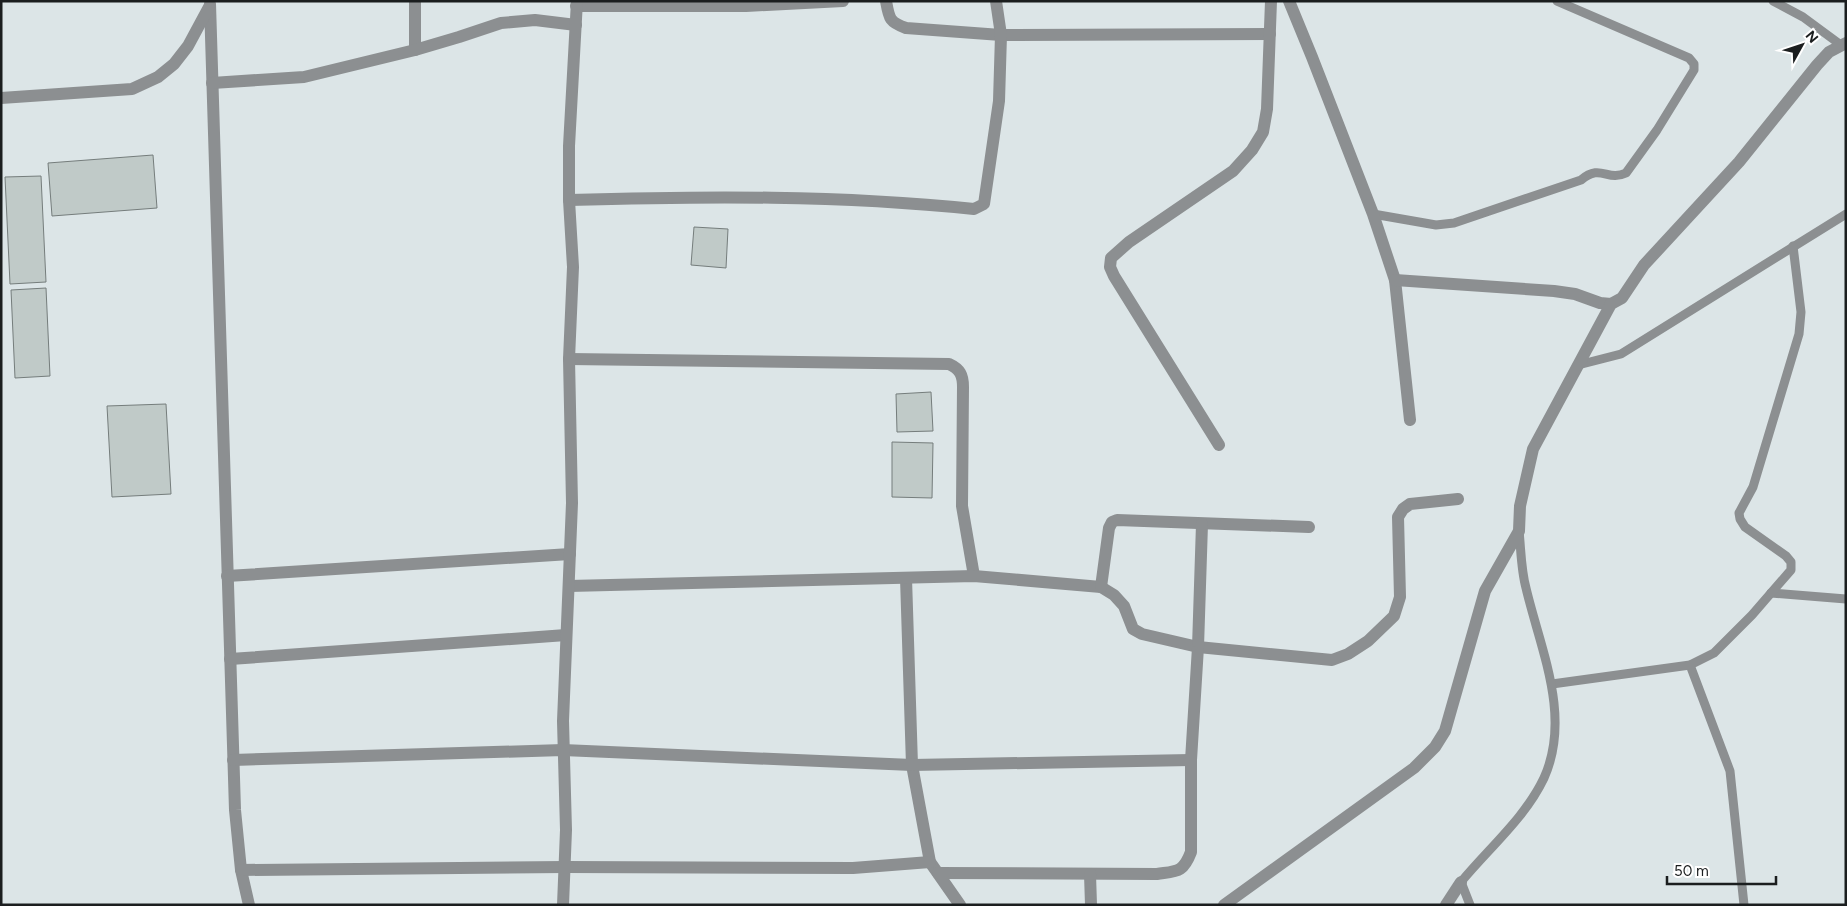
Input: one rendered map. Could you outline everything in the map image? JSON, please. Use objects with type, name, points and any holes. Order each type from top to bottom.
[{"type":"street","points":[[415,1],[415,50]]},
{"type":"street","points":[[886,1],[888,17],[894,24],[906,28],[1001,35],[1270,34]]},
{"type":"street","points":[[569,200],[773,198],[919,203],[974,209],[980,207],[984,204],[999,101],[1001,35],[996,1]]},
{"type":"street","points":[[1219,445],[1114,276],[1110,267],[1110,258],[1129,242],[1233,171],[1252,150],[1263,132],[1267,109],[1271,1]]},
{"type":"street","points":[[1289,1],[1373,214],[1395,280],[1410,420]]},
{"type":"street","points":[[210,2],[235,810],[241,870],[249,905]]},
{"type":"street","points":[[1,98],[132,89],[158,77],[174,64],[188,46],[210,2]]},
{"type":"street","points":[[563,905],[566,830],[563,750],[572,503],[569,359],[573,266],[569,200],[570,108],[577,3],[746,6],[840,2]]},
{"type":"street","points":[[212,83],[304,78],[415,50],[501,23],[535,20],[576,25]]},
{"type":"street","points":[[1395,280],[1554,291],[1575,294],[1600,303],[1610,304],[1622,298],[1644,265],[1738,162],[1816,65],[1829,52],[1843,44]]},
{"type":"street","points":[[1224,905],[1414,768],[1435,747],[1444,730],[1485,591],[1520,531],[1520,506],[1533,449],[1610,304]]},
{"type":"street","points":[[569,359],[949,364],[957,368],[963,376],[962,506],[974,576]]},
{"type":"street","points":[[569,586],[974,576],[1101,587],[1114,595],[1124,606],[1133,629],[1142,634],[1198,647],[1332,660],[1348,654],[1368,641],[1394,616],[1400,597],[1398,517],[1403,509],[1410,504],[1458,499]]},
{"type":"street","points":[[1101,587],[1109,528],[1112,522],[1117,520],[1309,527]]},
{"type":"street","points":[[938,874],[1157,874],[1176,872],[1186,864],[1191,852],[1191,760],[1198,647],[1202,524]]},
{"type":"street","points":[[228,576],[570,554]]},
{"type":"street","points":[[906,578],[912,765],[930,862],[960,905]]},
{"type":"street","points":[[230,658],[566,635]]},
{"type":"street","points":[[233,760],[563,750],[912,765],[1191,760]]},
{"type":"street","points":[[241,870],[565,867],[853,868],[930,862]]},
{"type":"street","points":[[1090,874],[1091,905]]},
{"type":"street","points":[[1446,905],[1461,882]]},
{"type":"lane","points":[[1373,214],[1436,225],[1454,223],[1581,180],[1588,174],[1597,172],[1620,176],[1626,173],[1657,130],[1694,70],[1694,64],[1689,58],[1557,1]]},
{"type":"lane","points":[[1772,1],[1803,17],[1843,44]]},
{"type":"lane","points":[[1578,365],[1621,354],[1846,214]]},
{"type":"lane","points":[[1552,684],[1690,664],[1714,654],[1791,570],[1791,562],[1786,556],[1745,527],[1740,519],[1740,512],[1753,487],[1799,334],[1801,312],[1793,246]]},
{"type":"lane","points":[[1470,905],[1461,882],[1517,820],[1544,777],[1553,746],[1554,714],[1552,684],[1525,586],[1520,531]]},
{"type":"lane","points":[[1771,593],[1846,599]]},
{"type":"lane","points":[[1690,664],[1730,771],[1744,905]]},
{"type":"building","points":[[153,155],[157,208],[52,216],[48,163]]},
{"type":"building","points":[[41,176],[46,282],[10,284],[5,177]]},
{"type":"building","points":[[694,227],[728,229],[726,268],[691,265]]},
{"type":"building","points":[[46,288],[50,376],[15,378],[11,290]]},
{"type":"building","points":[[931,392],[933,431],[897,432],[896,394]]},
{"type":"building","points":[[166,404],[171,494],[112,497],[107,406]]},
{"type":"building","points":[[892,442],[933,443],[932,498],[892,497]]}]
